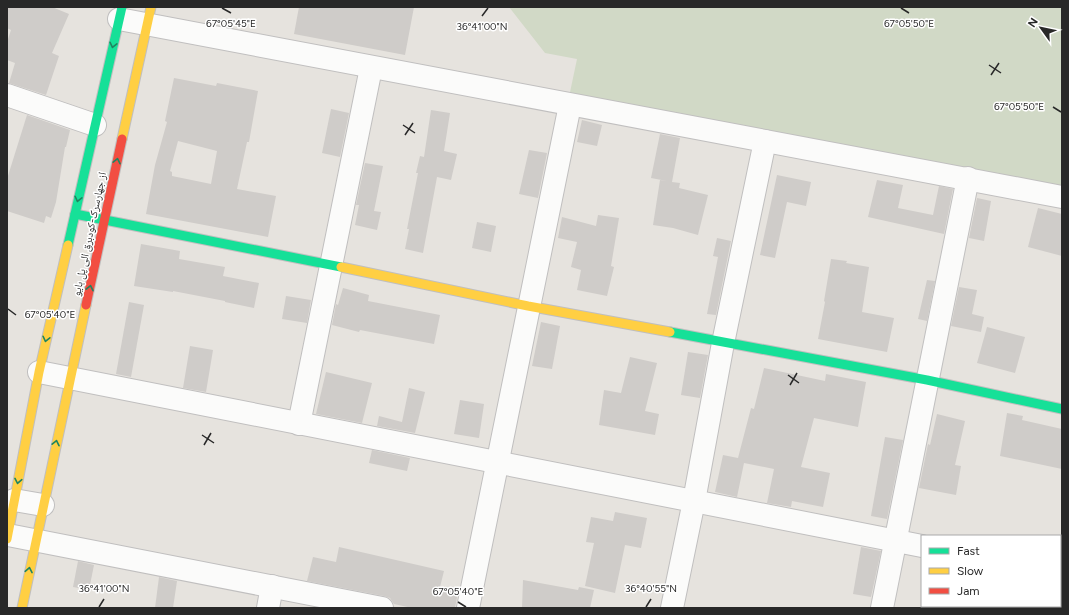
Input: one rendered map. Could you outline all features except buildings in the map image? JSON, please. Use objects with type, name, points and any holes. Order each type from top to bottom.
[{"type":"street","points":[[121,13],[149,16],[371,68],[968,178],[1062,197]]},
{"type":"street","name":"از جهارسرک-کودبرق الی پل بایو","points":[[7,537],[9,500],[121,13]]},
{"type":"street","name":"از جهارسرک-کودبرق الی پل بایو","points":[[22,608],[35,540],[149,16]]},
{"type":"street","points":[[299,424],[371,68]]},
{"type":"street","points":[[7,95],[95,125]]},
{"type":"street","points":[[468,608],[528,306],[570,105]]},
{"type":"street","points":[[672,608],[694,501],[723,343],[765,141]]},
{"type":"street","points":[[882,608],[968,178]]},
{"type":"street","points":[[75,214],[528,306],[927,380],[1062,409]]},
{"type":"street","points":[[39,372],[921,546]]},
{"type":"street","points":[[9,500],[43,505]]},
{"type":"street","points":[[7,537],[35,540],[382,608]]},
{"type":"street","points":[[268,608],[272,586]]},
{"type":"green space","points":[[509,7],[1062,7],[1062,191],[569,97],[577,59],[545,53]]},
{"type":"traffic: fast","points":[[68,245],[122,7]]},
{"type":"traffic: fast","points":[[75,214],[341,267]]},
{"type":"traffic: fast","points":[[670,332],[927,380],[1062,409]]},
{"type":"traffic: slow","points":[[122,139],[151,7]]},
{"type":"traffic: slow","points":[[7,539],[39,372],[68,245]]},
{"type":"traffic: slow","points":[[341,267],[528,306],[670,332]]},
{"type":"traffic: slow","points":[[22,608],[86,305]]},
{"type":"traffic: jam","points":[[86,305],[122,139]]}]
